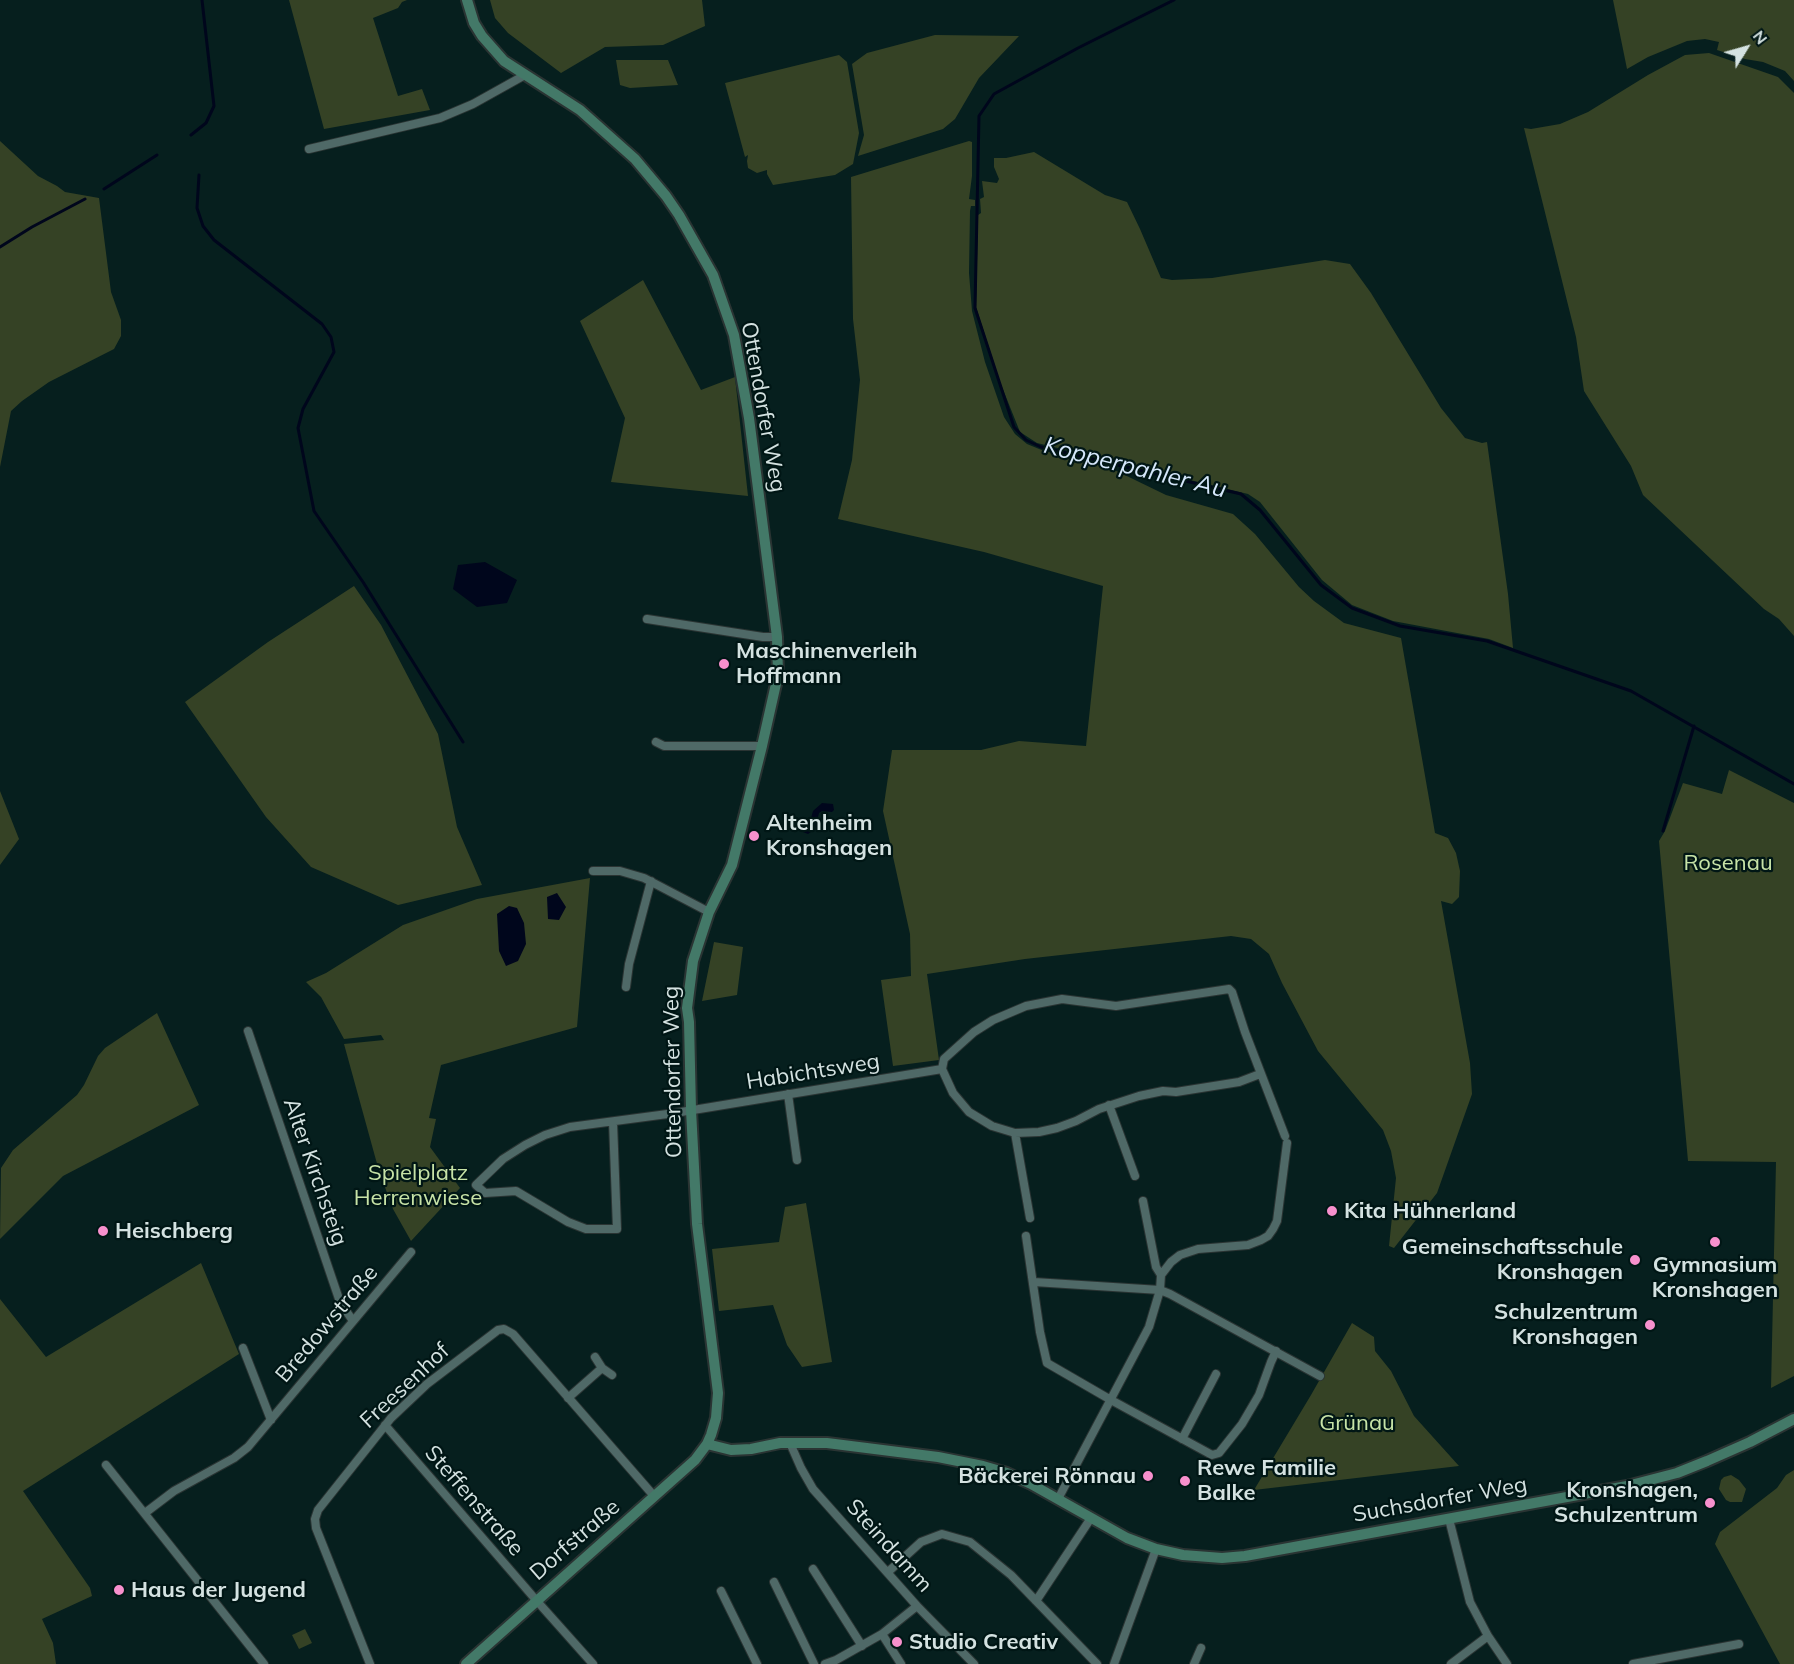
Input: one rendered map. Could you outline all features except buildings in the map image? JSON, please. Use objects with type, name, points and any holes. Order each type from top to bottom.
[{"type":"main road","name":"Ottendorfer Weg","points":[[467,0],[474,23],[504,61],[580,110],[635,159],[666,196],[713,275],[739,356],[777,637],[778,675],[732,865],[709,912],[693,961],[687,1008],[697,1224],[718,1393],[716,1418],[707,1444]]},
{"type":"main road","name":"Suchsdorfer Weg","points":[[707,1444],[731,1450],[790,1443],[827,1443],[938,1457],[983,1466],[1007,1473],[1127,1538],[1156,1549],[1213,1558],[1234,1557],[1627,1486],[1677,1473],[1750,1442],[1794,1419]]},
{"type":"main road","name":"Dorfstraße","points":[[466,1664],[695,1460],[707,1444]]},
{"type":"street","points":[[309,149],[440,118],[473,105],[525,75]]},
{"type":"street","points":[[646,619],[763,637],[777,637]]},
{"type":"street","points":[[656,742],[664,746],[762,746]]},
{"type":"street","points":[[593,871],[620,871],[651,881],[709,912]]},
{"type":"street","points":[[626,987],[629,964],[651,881]]},
{"type":"street","points":[[1058,1499],[1149,1327],[1160,1290],[1161,1275],[1171,1262],[1180,1255],[1198,1249],[1248,1245],[1269,1236],[1277,1221],[1286,1140],[1229,989],[1116,1006],[1062,999],[1015,1010],[974,1032],[944,1059],[942,1069],[953,1093],[969,1112],[992,1126],[1015,1133],[1057,1128],[1109,1105],[1163,1091],[1176,1092],[1239,1082],[1260,1074]]},
{"type":"street","name":"Alter Kirchsteig","points":[[248,1032],[340,1302],[354,1321]]},
{"type":"street","name":"Habichtsweg","points":[[613,1122],[617,1229],[586,1229],[568,1222],[516,1191],[485,1193],[476,1185],[503,1159],[525,1144],[570,1127],[691,1110],[942,1069]]},
{"type":"street","points":[[788,1094],[797,1160]]},
{"type":"street","points":[[1109,1105],[1135,1176]]},
{"type":"street","points":[[1015,1133],[1030,1218]]},
{"type":"street","points":[[1143,1201],[1156,1267],[1161,1275]]},
{"type":"street","points":[[1026,1236],[1040,1332],[1047,1363],[1212,1455],[1219,1453],[1242,1424],[1253,1405],[1276,1351]]},
{"type":"street","name":"Bredowstraße","points":[[146,1513],[174,1491],[234,1458],[248,1447],[411,1252]]},
{"type":"street","points":[[1034,1282],[1160,1290],[1320,1376]]},
{"type":"street","name":"Freesenhof","points":[[370,1664],[316,1528],[315,1519],[318,1510],[385,1425],[427,1384],[491,1334],[504,1329],[513,1334],[568,1398]]},
{"type":"street","name":"Bredowstraße","points":[[243,1348],[271,1420]]},
{"type":"street","points":[[596,1357],[602,1368],[612,1376]]},
{"type":"street","points":[[602,1368],[568,1398],[654,1496]]},
{"type":"street","points":[[1182,1439],[1216,1374]]},
{"type":"street","name":"Steffenstraße","points":[[385,1425],[593,1664]]},
{"type":"street","name":"Steindamm","points":[[790,1443],[813,1489],[917,1606],[974,1664]]},
{"type":"street","points":[[106,1465],[264,1664]]},
{"type":"street","points":[[1036,1601],[1091,1518]]},
{"type":"street","points":[[1449,1519],[1470,1602],[1488,1636],[1507,1664]]},
{"type":"street","points":[[888,1572],[921,1542],[942,1534],[970,1542],[1011,1575],[1097,1664]]},
{"type":"street","points":[[1114,1664],[1156,1549]]},
{"type":"street","points":[[813,1569],[862,1646]]},
{"type":"street","points":[[774,1582],[814,1664]]},
{"type":"street","points":[[721,1591],[757,1664]]},
{"type":"street","points":[[825,1664],[837,1662],[882,1634],[917,1606]]},
{"type":"street","points":[[882,1634],[901,1664]]},
{"type":"street","points":[[1451,1664],[1488,1636]]},
{"type":"street","points":[[1633,1664],[1739,1644]]},
{"type":"street","points":[[1194,1664],[1201,1648]]},
{"type":"green space","points":[[289,0],[407,0],[402,2],[398,8],[373,18],[398,96],[422,89],[430,110],[324,129]]},
{"type":"green space","points":[[490,0],[702,0],[705,26],[663,45],[605,47],[561,73],[508,33],[495,18]]},
{"type":"green space","points":[[1613,0],[1794,0],[1794,81],[1785,71],[1763,62],[1717,50],[1719,42],[1705,39],[1687,41],[1648,57],[1627,69]]},
{"type":"green space","points":[[935,35],[1019,36],[979,78],[955,119],[943,129],[858,156],[864,135],[852,64],[867,53]]},
{"type":"green space","points":[[1709,53],[1778,77],[1794,93],[1794,636],[1779,619],[1764,609],[1643,495],[1631,466],[1584,391],[1576,337],[1524,128],[1560,124],[1588,112],[1685,55]]},
{"type":"green space","points":[[839,55],[847,62],[859,133],[853,164],[835,175],[773,185],[767,170],[757,173],[748,168],[748,155],[745,157],[725,83]]},
{"type":"green space","points":[[616,60],[668,60],[678,85],[630,88],[620,85]]},
{"type":"green space","points":[[0,141],[38,176],[65,192],[99,198],[111,292],[121,320],[121,336],[114,349],[49,382],[11,411],[0,467]]},
{"type":"green space","points":[[972,142],[972,176],[969,199],[975,200],[975,206],[971,206],[970,211],[969,273],[972,311],[985,362],[1004,417],[1015,434],[1027,444],[1044,451],[1098,462],[1166,495],[1233,514],[1255,534],[1299,587],[1314,601],[1344,623],[1401,638],[1435,833],[1448,838],[1456,853],[1460,871],[1459,897],[1452,904],[1441,901],[1470,1063],[1472,1094],[1437,1193],[1394,1248],[1389,1246],[1396,1178],[1391,1151],[1383,1130],[1318,1051],[1269,954],[1251,939],[1231,936],[1025,959],[927,974],[939,1060],[893,1066],[881,980],[911,976],[910,934],[883,811],[892,750],[981,750],[1019,741],[1086,746],[1103,586],[984,552],[838,519],[852,460],[860,380],[853,319],[851,177]]},
{"type":"green space","points":[[1034,152],[1105,195],[1127,202],[1161,278],[1172,280],[1212,278],[1325,260],[1350,264],[1371,293],[1441,408],[1465,438],[1482,443],[1487,442],[1508,594],[1513,648],[1489,639],[1393,621],[1352,605],[1322,580],[1260,502],[1248,494],[1037,443],[1020,432],[1000,382],[976,307],[978,215],[981,213],[980,199],[984,197],[982,181],[997,183],[999,179],[994,167],[994,158]]},
{"type":"green space","points":[[643,280],[701,390],[735,377],[748,496],[611,482],[625,418],[580,321]]},
{"type":"green space","points":[[354,586],[381,625],[438,734],[457,827],[482,885],[398,905],[311,867],[266,817],[185,702],[268,642]]},
{"type":"green space","name":"Rosenau","points":[[1729,770],[1794,803],[1794,1376],[1771,1388],[1776,1162],[1688,1161],[1659,841],[1683,783],[1722,794]]},
{"type":"green space","points":[[0,791],[19,839],[0,865]]},
{"type":"green space","name":"Spielplatz Herrenwiese","points":[[590,878],[577,1027],[441,1065],[429,1118],[436,1119],[430,1147],[460,1188],[411,1241],[393,1209],[379,1171],[344,1044],[384,1040],[381,1035],[344,1039],[321,997],[306,982],[326,973],[403,925],[477,899]]},
{"type":"green space","points":[[714,942],[743,947],[737,995],[702,1001]]},
{"type":"green space","points":[[157,1013],[199,1105],[63,1176],[0,1239],[1,1168],[13,1150],[77,1095],[98,1056],[105,1048]]},
{"type":"green space","points":[[806,1203],[832,1362],[802,1367],[787,1345],[773,1305],[719,1311],[712,1249],[779,1242],[785,1207]]},
{"type":"green space","points":[[201,1263],[239,1354],[23,1491],[90,1588],[92,1596],[42,1619],[53,1643],[56,1664],[0,1664],[0,1299],[46,1357]]},
{"type":"green space","name":"Grünau","points":[[1352,1323],[1374,1337],[1375,1351],[1391,1371],[1414,1416],[1459,1466],[1254,1490],[1311,1395]]},
{"type":"green space","points":[[1794,1470],[1794,1664],[1780,1664],[1715,1544],[1720,1532],[1777,1488],[1786,1475]]},
{"type":"green space","points":[[1731,1475],[1739,1480],[1746,1489],[1742,1502],[1726,1500],[1719,1489],[1721,1480]]},
{"type":"green space","points":[[305,1629],[312,1643],[299,1649],[292,1635]]},
{"type":"water","points":[[485,562],[517,580],[507,603],[477,607],[453,589],[458,565]]},
{"type":"water","points":[[822,803],[833,804],[834,810],[819,813],[815,829],[808,834],[803,832],[799,827],[810,822],[813,811]]},
{"type":"water","points":[[557,893],[566,907],[559,920],[548,919],[547,897]]},
{"type":"water","points":[[509,906],[517,908],[524,923],[526,944],[518,961],[506,966],[499,951],[497,914]]},
{"type":"waterway","points":[[191,135],[206,123],[214,106],[202,0]]},
{"type":"waterway","name":"Kopperpahler Au","points":[[1174,0],[1078,48],[994,94],[979,116],[975,308],[1014,427],[1026,440],[1041,447],[1241,494],[1260,510],[1321,585],[1352,608],[1400,626],[1487,641],[1631,691],[1794,784]]},
{"type":"waterway","points":[[104,189],[157,155]]},
{"type":"waterway","points":[[199,175],[197,208],[203,226],[214,240],[322,324],[331,337],[334,352],[303,409],[298,428],[314,511],[363,582],[463,742]]},
{"type":"waterway","points":[[0,247],[85,199]]},
{"type":"waterway","points":[[1663,831],[1694,726]]},
{"type":"place","name":"Maschinenverleih Hoffmann","points":[[724,664]]},
{"type":"place","name":"Altenheim Kronshagen","points":[[754,836]]},
{"type":"place","name":"Kita Hühnerland","points":[[1332,1211]]},
{"type":"place","name":"Heischberg","points":[[103,1231]]},
{"type":"place","name":"Gymnasium Kronshagen","points":[[1715,1242]]},
{"type":"place","name":"Gemeinschaftsschule Kronshagen","points":[[1635,1260]]},
{"type":"place","name":"Schulzentrum Kronshagen","points":[[1650,1325]]},
{"type":"place","name":"Bäckerei Rönnau","points":[[1148,1476]]},
{"type":"place","name":"Rewe Familie Balke","points":[[1185,1481]]},
{"type":"place","name":"Kronshagen, Schulzentrum","points":[[1710,1503]]},
{"type":"place","name":"Haus der Jugend","points":[[119,1590]]},
{"type":"place","name":"Studio Creativ","points":[[897,1642]]}]
